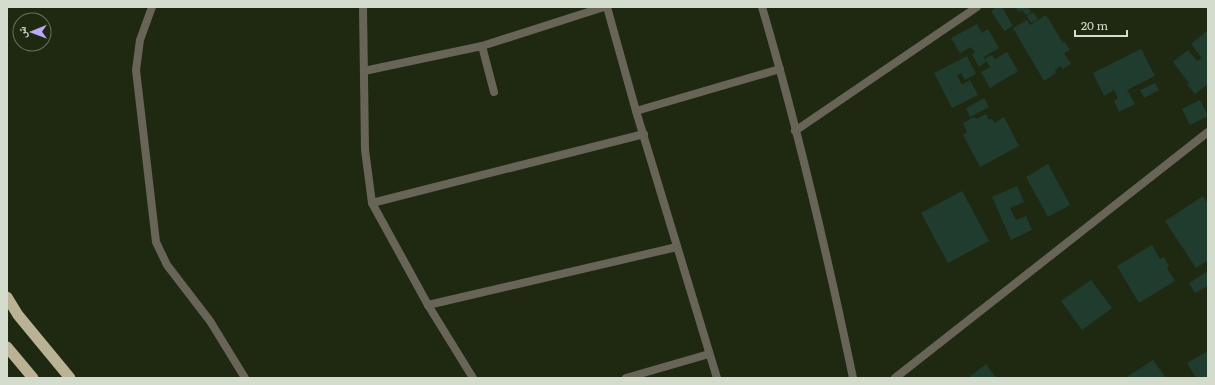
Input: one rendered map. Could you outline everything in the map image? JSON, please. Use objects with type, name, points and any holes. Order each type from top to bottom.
[{"type":"highway","points":[[7,297],[18,314],[70,378]]},
{"type":"highway","points":[[7,347],[33,378]]},
{"type":"street","points":[[152,7],[140,40],[136,70],[156,242],[167,266],[210,322],[245,378]]},
{"type":"street","points":[[363,7],[365,150],[372,203],[428,305],[473,378]]},
{"type":"street","points":[[364,71],[482,46],[606,7],[717,378]]},
{"type":"street","points":[[762,7],[780,69],[829,265],[853,378]]},
{"type":"street","points":[[796,131],[977,7]]},
{"type":"street","points":[[482,46],[494,92]]},
{"type":"street","points":[[636,111],[780,69]]},
{"type":"street","points":[[895,378],[1208,132]]},
{"type":"street","points":[[372,203],[644,134]]},
{"type":"street","points":[[428,305],[677,247]]},
{"type":"street","points":[[626,378],[709,354]]},
{"type":"building","points":[[997,7],[1002,7],[1013,26],[1004,31],[991,11]]},
{"type":"building","points":[[1028,7],[1031,12],[1026,15],[1022,10],[1019,12],[1016,8]]},
{"type":"building","points":[[1033,12],[1038,19],[1031,23],[1027,16]]},
{"type":"building","points":[[1046,15],[1063,43],[1065,42],[1070,50],[1064,53],[1071,64],[1063,69],[1061,66],[1055,70],[1056,73],[1044,81],[1013,28],[1027,20],[1030,25]]},
{"type":"building","points":[[977,24],[982,33],[988,29],[999,48],[984,57],[983,56],[986,62],[979,67],[972,54],[975,52],[971,47],[960,53],[951,38]]},
{"type":"building","points":[[1208,30],[1208,84],[1195,94],[1187,84],[1189,83],[1173,62],[1188,50],[1197,61],[1202,58],[1191,44]]},
{"type":"building","points":[[1141,49],[1155,76],[1127,90],[1135,104],[1119,112],[1114,101],[1118,98],[1114,90],[1104,96],[1093,73]]},
{"type":"building","points":[[1007,52],[1018,71],[990,88],[981,72],[990,67],[985,59],[992,55],[995,59]]},
{"type":"building","points":[[967,56],[976,74],[965,80],[961,73],[957,75],[962,85],[970,80],[978,95],[952,108],[934,73]]},
{"type":"building","points":[[1155,83],[1159,90],[1144,98],[1140,90]]},
{"type":"building","points":[[984,98],[989,107],[970,117],[966,108]]},
{"type":"building","points":[[1200,100],[1208,116],[1190,125],[1182,109]]},
{"type":"building","points":[[986,114],[989,120],[992,118],[994,123],[1004,117],[1019,146],[980,167],[963,135],[967,132],[963,123],[974,117],[976,119]]},
{"type":"building","points":[[1048,164],[1070,205],[1048,217],[1026,177]]},
{"type":"building","points":[[1017,186],[1024,202],[1010,208],[1016,220],[1026,216],[1032,230],[1011,240],[992,197]]},
{"type":"building","points":[[962,191],[989,241],[948,263],[921,213]]},
{"type":"building","points":[[1203,196],[1208,204],[1208,260],[1196,268],[1165,221]]},
{"type":"building","points":[[1152,245],[1160,259],[1164,257],[1169,266],[1167,268],[1175,281],[1139,303],[1117,266]]},
{"type":"building","points":[[1208,271],[1208,286],[1195,293],[1189,283]]},
{"type":"building","points":[[1091,280],[1112,308],[1082,330],[1061,301]]},
{"type":"building","points":[[1208,351],[1208,378],[1196,378],[1187,363]]},
{"type":"building","points":[[1153,360],[1166,378],[1125,378]]},
{"type":"building","points":[[986,364],[996,378],[968,378]]}]
